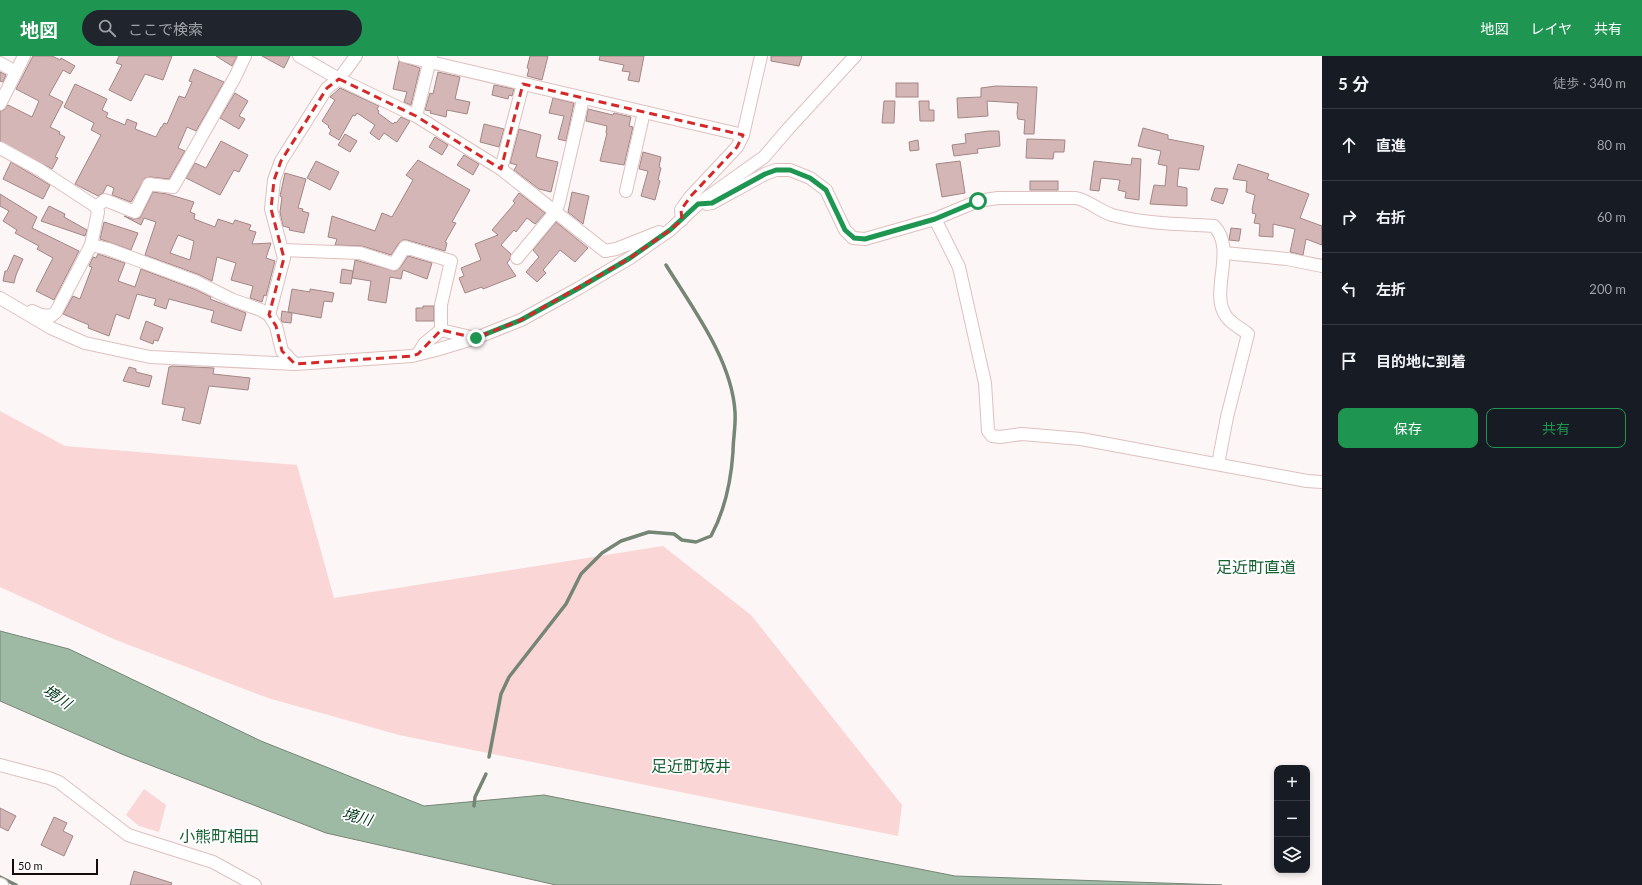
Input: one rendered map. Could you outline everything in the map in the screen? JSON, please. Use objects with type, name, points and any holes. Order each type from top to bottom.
[{"type":"street","points":[[0,104],[24,56]]},
{"type":"street","points":[[96,207],[105,200],[135,212],[149,184],[173,187],[235,77],[245,56]]},
{"type":"street","points":[[299,56],[339,79],[416,116],[501,169],[605,251],[616,249],[655,233],[670,230]]},
{"type":"street","points":[[269,315],[284,258],[271,209],[274,180],[281,161],[327,88],[339,79],[356,56]]},
{"type":"street","points":[[404,56],[430,59],[583,99],[743,135]]},
{"type":"street","points":[[682,220],[681,210],[690,197],[737,147],[743,135],[761,56]]},
{"type":"street","points":[[3,300],[51,328],[86,343],[150,357],[295,364],[418,354],[476,338],[521,320],[579,288],[630,258],[670,230],[698,204],[764,157],[793,123],[855,56]]},
{"type":"street","points":[[416,116],[430,59]]},
{"type":"street","points":[[0,63],[16,72]]},
{"type":"street","points":[[501,169],[523,84]]},
{"type":"street","points":[[518,258],[556,211],[583,99]]},
{"type":"street","points":[[626,190],[644,112]]},
{"type":"street","points":[[0,148],[40,170],[96,207],[98,212],[91,245],[56,312],[51,316],[41,315],[16,303],[3,300]]},
{"type":"street","points":[[698,204],[712,203],[765,174],[776,170],[790,170],[810,178],[826,190],[845,230],[854,238],[865,239],[935,219],[978,201],[998,198],[1076,198],[1086,200],[1111,215],[1152,222],[1214,226],[1220,232],[1224,253],[1221,302],[1226,316],[1248,334],[1227,417],[1218,464]]},
{"type":"street","points":[[935,219],[959,267],[985,383],[988,431],[992,436],[1000,437],[1022,434],[1081,439],[1307,481],[1322,482]]},
{"type":"street","points":[[91,245],[108,249],[197,282],[233,300],[261,310],[269,315],[276,326],[282,351],[295,364]]},
{"type":"street","points":[[282,250],[360,253],[394,264],[405,247],[451,261],[441,305],[441,330]]},
{"type":"street","points":[[1224,253],[1287,259],[1322,266]]},
{"type":"street","points":[[441,330],[476,338]]},
{"type":"street","points":[[418,354],[424,344],[441,330]]},
{"type":"street","points":[[0,765],[59,782],[128,835],[213,862],[255,885]]},
{"type":"highlighted area","points":[[339,79],[416,116],[501,169],[523,84],[743,135],[737,147],[690,197],[681,210],[682,220],[670,230],[630,258],[521,320],[476,338],[441,330],[418,354],[412,356],[295,364],[282,351],[276,326],[269,315],[284,258],[271,209],[274,180],[281,161],[327,88]]},
{"type":"shaded area","points":[[0,411],[65,446],[297,465],[334,598],[663,546],[751,615],[902,805],[898,836],[399,735],[268,698],[116,640],[0,587]]},
{"type":"shaded area","points":[[144,789],[166,805],[159,832],[139,826],[126,815]]},
{"type":"water","name":"境川","points":[[0,631],[69,649],[261,741],[424,806],[544,795],[955,876],[1222,885],[556,885],[326,833],[124,755],[0,701]]},
{"type":"building","points":[[33,56],[52,56],[60,60],[61,58],[75,66],[70,74],[63,70],[49,95],[63,102],[50,127],[60,132],[59,134],[65,137],[55,157],[58,158],[52,169],[0,141],[0,111],[4,110],[8,105],[32,117],[39,101],[16,89]]},
{"type":"building","points":[[119,56],[172,56],[163,80],[145,74],[131,101],[109,90],[122,65],[116,63]]},
{"type":"building","points":[[216,56],[237,56],[232,66]]},
{"type":"building","points":[[262,56],[290,56],[284,68]]},
{"type":"building","points":[[530,56],[548,56],[542,80],[527,76]]},
{"type":"building","points":[[600,56],[644,56],[639,82],[628,80],[630,72],[622,71],[624,65],[599,60]]},
{"type":"building","points":[[771,56],[802,56],[799,66],[771,61]]},
{"type":"building","points":[[399,61],[420,68],[411,105],[404,102],[407,92],[393,89]]},
{"type":"building","points":[[194,69],[224,82],[196,131],[187,127],[178,148],[185,151],[169,179],[150,177],[145,178],[131,202],[112,195],[114,188],[107,185],[103,193],[98,196],[75,184],[101,135],[91,130],[94,123],[64,107],[75,84],[107,99],[102,110],[108,113],[106,117],[125,125],[127,119],[137,123],[135,129],[156,137],[164,123],[167,124],[179,96],[185,98],[192,82],[189,81]]},
{"type":"building","points":[[0,72],[6,75],[3,82],[0,81]]},
{"type":"building","points":[[438,72],[460,77],[455,99],[470,102],[467,114],[447,110],[446,117],[430,113],[431,111],[425,110],[430,93],[433,94]]},
{"type":"building","points":[[896,83],[918,83],[918,97],[896,97]]},
{"type":"building","points":[[494,85],[514,89],[512,96],[509,95],[508,99],[492,95]]},
{"type":"building","points":[[996,86],[1037,87],[1034,134],[1024,134],[1025,120],[1018,119],[1018,103],[987,101],[988,116],[958,118],[957,98],[981,97],[981,88]]},
{"type":"building","points":[[340,88],[379,106],[377,109],[379,111],[378,113],[393,124],[395,122],[396,123],[401,117],[410,121],[397,142],[384,133],[379,140],[370,133],[375,125],[357,113],[355,116],[353,115],[339,140],[329,134],[331,130],[328,127],[329,126],[322,121],[335,100],[330,97]]},
{"type":"building","points":[[235,93],[248,101],[239,116],[245,119],[239,129],[220,118]]},
{"type":"building","points":[[553,98],[574,103],[566,141],[558,139],[564,116],[549,113]]},
{"type":"building","points":[[884,101],[895,101],[894,123],[882,123]]},
{"type":"building","points":[[919,101],[929,101],[929,110],[934,110],[934,121],[920,121]]},
{"type":"building","points":[[588,109],[613,115],[614,113],[631,117],[629,126],[633,127],[624,165],[600,161],[607,133],[607,126],[586,121]]},
{"type":"building","points":[[484,124],[504,129],[499,147],[480,142]]},
{"type":"building","points":[[1143,128],[1168,135],[1168,139],[1204,146],[1199,170],[1179,168],[1177,186],[1187,188],[1187,206],[1150,204],[1154,185],[1165,186],[1167,166],[1158,164],[1161,151],[1138,146]]},
{"type":"building","points":[[519,129],[541,135],[536,157],[558,162],[551,192],[539,189],[514,170],[517,165],[510,163]]},
{"type":"building","points":[[999,131],[1000,146],[977,149],[978,153],[954,156],[952,145],[966,143],[965,134]]},
{"type":"building","points":[[345,134],[357,141],[350,152],[338,145]]},
{"type":"building","points":[[435,137],[448,145],[442,155],[429,147]]},
{"type":"building","points":[[1027,139],[1065,140],[1064,152],[1054,152],[1053,159],[1026,158]]},
{"type":"building","points":[[918,140],[919,150],[910,151],[909,142]]},
{"type":"building","points":[[221,141],[248,155],[239,172],[234,170],[220,195],[186,178],[195,163],[206,168]]},
{"type":"building","points":[[643,152],[661,157],[659,167],[661,168],[658,180],[660,181],[655,200],[641,196],[648,171],[639,169]]},
{"type":"building","points":[[464,155],[479,164],[473,175],[457,165]]},
{"type":"building","points":[[1132,158],[1141,159],[1139,200],[1125,198],[1126,192],[1118,190],[1120,180],[1101,178],[1099,191],[1090,190],[1094,161],[1131,165]]},
{"type":"building","points":[[418,160],[470,190],[452,222],[456,223],[445,242],[447,243],[445,251],[407,240],[403,240],[399,243],[391,255],[362,246],[335,245],[337,239],[328,237],[332,216],[375,231],[382,213],[392,217],[413,180],[406,175]]},
{"type":"building","points":[[316,161],[339,172],[330,190],[307,178]]},
{"type":"building","points":[[960,161],[965,193],[942,197],[936,164]]},
{"type":"building","points":[[11,162],[50,185],[43,199],[3,179]]},
{"type":"building","points":[[1238,164],[1269,174],[1267,179],[1309,194],[1300,218],[1322,226],[1322,245],[1306,239],[1303,255],[1290,252],[1295,229],[1273,224],[1273,237],[1259,236],[1260,224],[1254,223],[1256,214],[1252,213],[1255,195],[1246,192],[1247,181],[1233,179]]},
{"type":"building","points":[[285,173],[306,179],[298,208],[309,213],[304,233],[289,230],[290,228],[283,226],[280,212],[282,197],[280,196]]},
{"type":"building","points":[[1030,181],[1058,181],[1058,190],[1030,190]]},
{"type":"building","points":[[1215,188],[1228,189],[1223,204],[1211,200]]},
{"type":"building","points":[[153,192],[167,194],[194,202],[190,212],[195,214],[194,219],[215,227],[218,219],[233,224],[235,220],[251,225],[249,230],[256,232],[252,244],[271,243],[266,258],[275,261],[266,296],[264,295],[262,302],[250,298],[253,286],[231,280],[236,263],[217,257],[212,281],[200,275],[145,255],[156,222],[144,218],[141,225],[124,216],[133,219],[140,218]],"holes":[[[178,235],[194,241],[190,260],[170,253]]]},
{"type":"building","points":[[572,192],[589,196],[583,224],[568,212]]},
{"type":"building","points":[[519,193],[545,213],[535,224],[527,218],[516,232],[514,230],[501,245],[511,254],[507,263],[516,276],[483,289],[482,287],[465,293],[459,278],[464,276],[461,268],[481,260],[475,244],[498,235],[492,230],[515,203],[513,201]]},
{"type":"building","points":[[0,194],[37,217],[32,228],[79,251],[54,300],[36,291],[53,258],[37,249],[39,246],[15,233],[17,230],[3,221],[9,211],[0,206]]},
{"type":"building","points":[[49,206],[65,214],[64,217],[87,230],[85,236],[41,221]]},
{"type":"building","points":[[104,222],[138,233],[131,250],[100,239]]},
{"type":"building","points":[[556,222],[588,248],[575,262],[560,250],[543,270],[546,273],[537,282],[526,272],[539,257],[533,250]]},
{"type":"building","points":[[1231,228],[1241,229],[1239,241],[1229,240]]},
{"type":"building","points":[[98,254],[125,263],[118,281],[135,287],[141,269],[194,289],[211,297],[210,299],[246,313],[241,331],[211,322],[214,311],[169,299],[166,309],[154,305],[156,299],[137,294],[129,319],[116,314],[109,336],[88,328],[89,325],[63,314],[73,296],[80,299],[92,267],[89,266],[93,257],[96,258]]},
{"type":"building","points":[[14,255],[23,259],[14,283],[3,281],[5,271],[7,271]]},
{"type":"building","points":[[408,256],[432,263],[427,279],[403,270],[401,279],[390,277],[386,303],[368,300],[371,281],[352,278],[355,260],[395,271],[400,268]]},
{"type":"building","points":[[342,269],[353,271],[351,284],[340,283]]},
{"type":"building","points":[[292,289],[310,292],[310,289],[334,293],[332,302],[324,301],[321,318],[288,312]]},
{"type":"building","points":[[423,306],[434,306],[434,321],[416,321],[416,308],[423,308]]},
{"type":"building","points":[[282,311],[292,313],[291,323],[282,322]]},
{"type":"building","points":[[146,321],[163,328],[158,341],[154,340],[153,344],[140,339]]},
{"type":"building","points":[[129,367],[136,369],[136,372],[152,376],[149,387],[123,381]]},
{"type":"building","points":[[169,367],[214,368],[213,374],[250,378],[248,390],[209,386],[200,424],[182,420],[185,408],[162,404]]},
{"type":"building","points":[[0,808],[16,816],[8,831],[0,827]]},
{"type":"building","points":[[54,817],[67,823],[63,831],[73,836],[64,856],[41,845]]},
{"type":"building","points":[[134,871],[172,883],[171,885],[130,885]]},
{"type":"waterway","points":[[489,757],[501,694],[509,677],[566,604],[581,574],[602,553],[621,541],[649,532],[674,534],[682,540],[696,542],[711,536],[724,506],[732,463],[735,417],[732,393],[727,373],[710,336],[666,265]]},
{"type":"waterway","points":[[474,806],[475,797],[486,774]]},
{"type":"waterway","points":[[0,877],[16,885]]},
{"type":"district","name":"足近町直道","points":[[1256,567]]},
{"type":"district","name":"足近町坂井","points":[[691,766]]},
{"type":"district","name":"小熊町相田","points":[[219,836]]},
{"type":"route","points":[[476,338],[521,320],[630,258],[670,230],[698,204],[712,203],[765,174],[776,170],[790,170],[810,178],[826,190],[845,230],[854,238],[865,239],[935,219],[978,201]]}]
